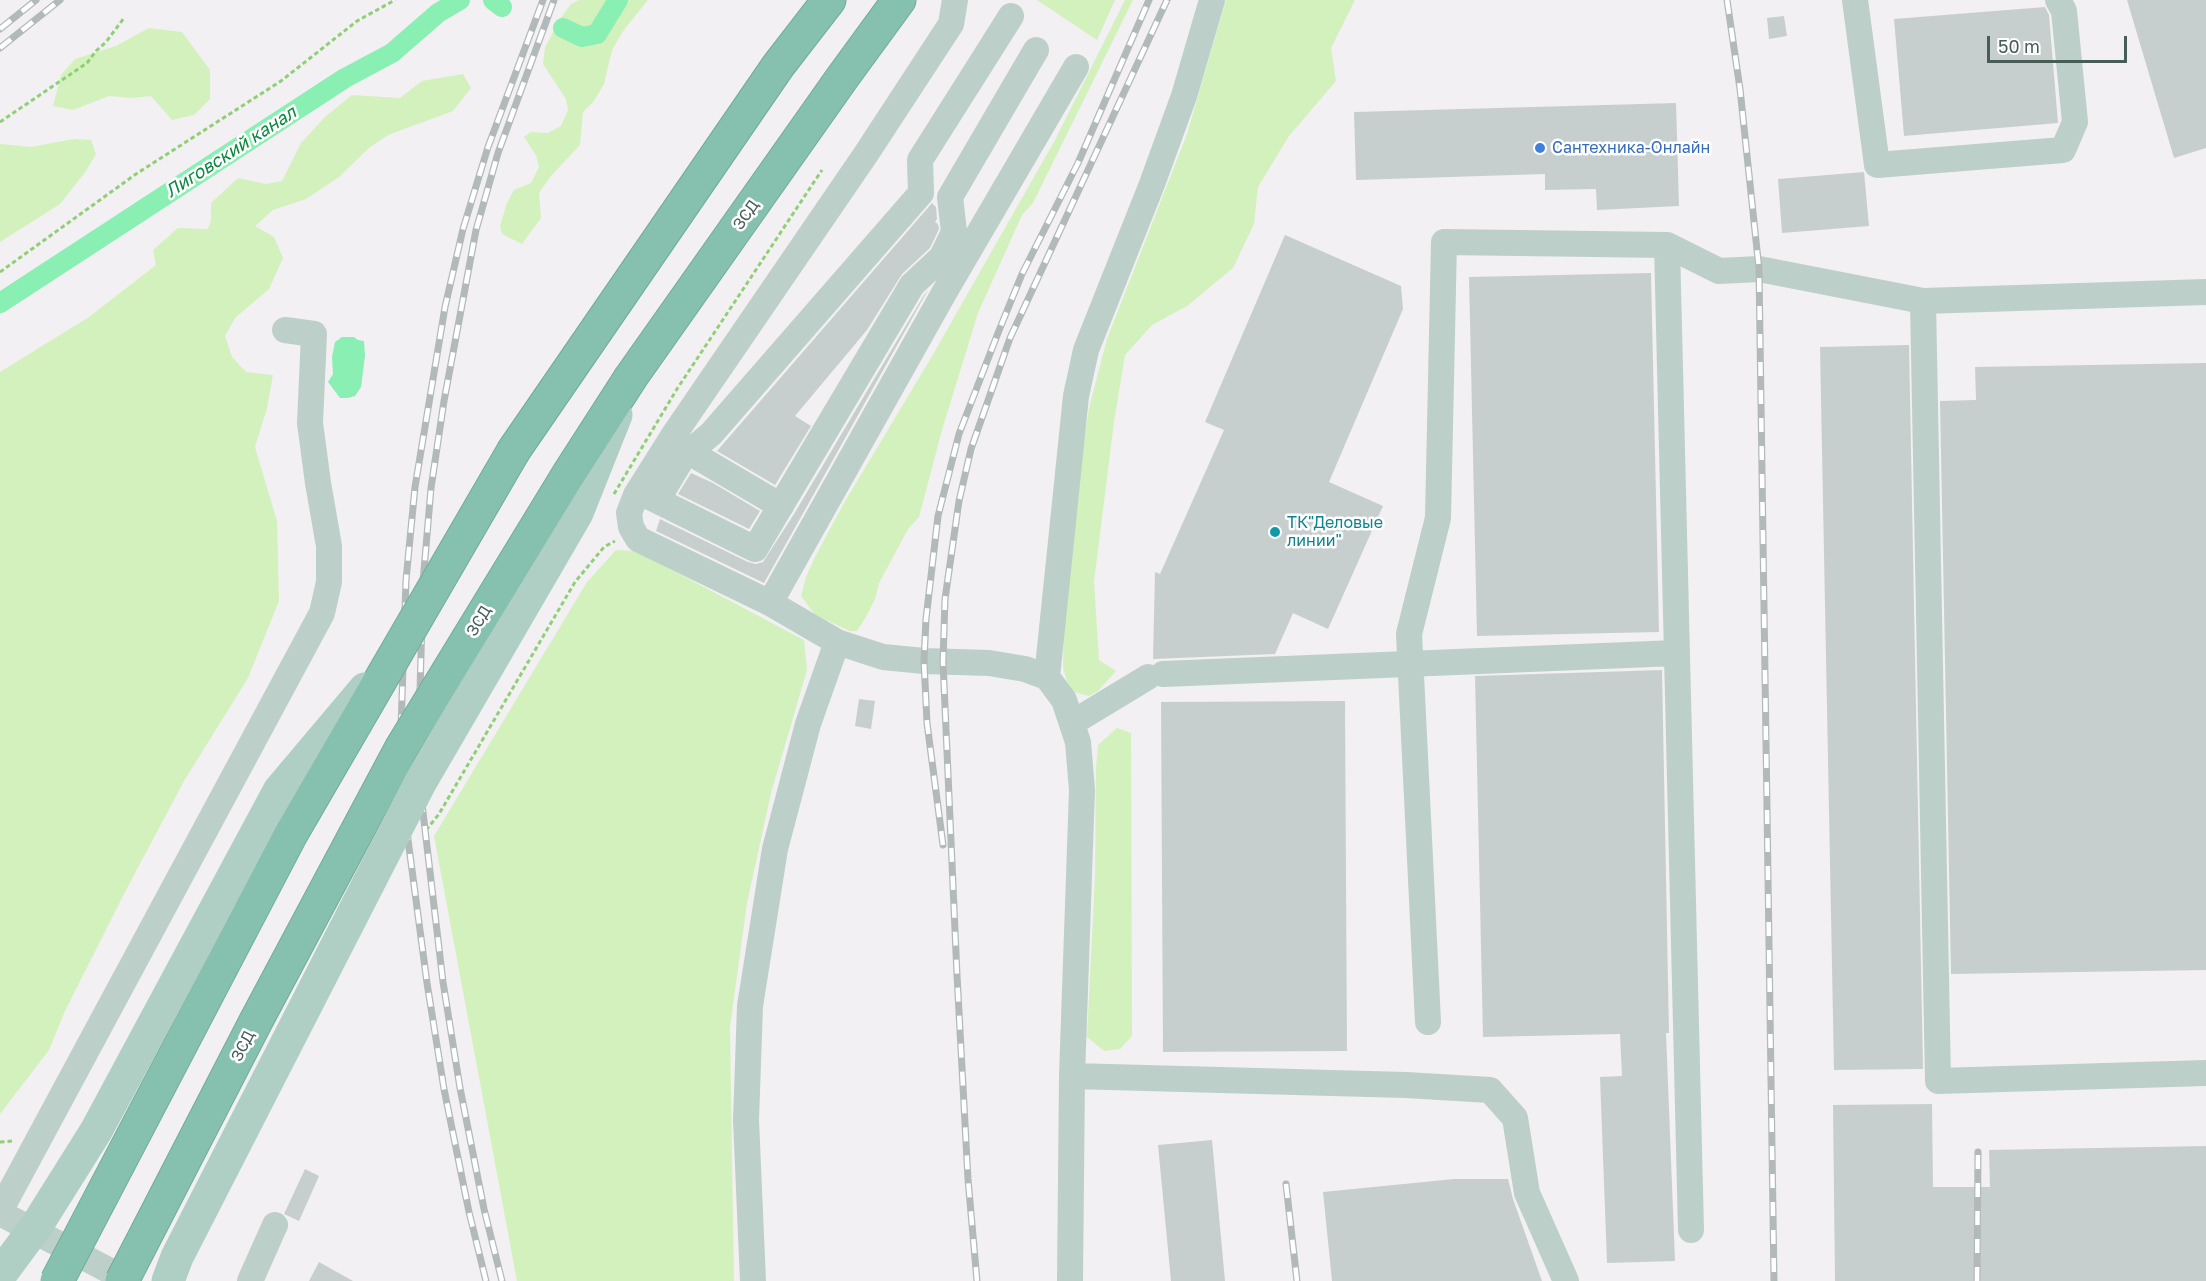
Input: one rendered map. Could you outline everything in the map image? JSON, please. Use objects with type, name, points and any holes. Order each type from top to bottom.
[{"type":"highway","points":[[57,1281],[291,834],[513,450],[778,66],[829,0]]},
{"type":"highway","name":"ЗСД","points":[[122,1281],[256,1021],[402,747],[568,476],[632,377],[835,87],[899,0]]},
{"type":"main road","points":[[168,1281],[183,1246],[420,783],[577,513],[632,377]]},
{"type":"main road","points":[[0,1275],[37,1226],[96,1131],[279,791],[393,655]]},
{"type":"street","points":[[647,497],[681,424],[866,154],[951,24],[955,0]]},
{"type":"street","points":[[1047,677],[1074,407],[1086,350],[1184,96],[1212,0]]},
{"type":"street","points":[[1855,0],[1877,165],[2063,150],[2075,122],[2064,11],[2058,0]]},
{"type":"street","points":[[1011,16],[920,160],[921,193],[711,434],[682,457],[647,497],[628,513],[631,527],[638,539],[770,603],[837,642],[883,657],[989,663],[1025,669],[1047,677],[1064,700],[1078,742],[1083,790],[1072,1076],[1070,1281]]},
{"type":"street","points":[[647,497],[755,549],[912,285],[942,257],[954,232],[950,197],[1036,50]]},
{"type":"street","points":[[770,603],[938,304],[1076,67]]},
{"type":"street","points":[[920,174],[950,197]]},
{"type":"street","points":[[1428,1022],[1409,634],[1438,518],[1444,242],[1667,246],[1719,271],[1759,269],[1923,301],[2206,292]]},
{"type":"street","points":[[1667,246],[1691,1230]]},
{"type":"street","points":[[1923,301],[1938,1081],[2206,1073]]},
{"type":"street","points":[[129,1281],[0,1212],[322,613],[329,582],[329,546],[310,423],[314,334],[285,330]]},
{"type":"street","points":[[689,452],[781,506]]},
{"type":"street","points":[[753,1281],[746,1120],[750,1006],[775,849],[808,724],[837,642]]},
{"type":"street","points":[[1072,723],[1156,676],[1676,653]]},
{"type":"street","points":[[1072,1076],[1406,1085],[1490,1090],[1515,1118],[1527,1193],[1566,1281]]},
{"type":"street","points":[[250,1281],[274,1225]]},
{"type":"path","points":[[0,272],[136,174],[281,81],[357,21],[395,0]]},
{"type":"path","points":[[0,122],[87,63],[124,18]]},
{"type":"path","points":[[610,501],[677,389],[822,170]]},
{"type":"path","points":[[439,814],[575,582],[604,547],[612,542],[638,539]]},
{"type":"shaded area","points":[[579,0],[648,0],[623,31],[612,50],[604,84],[594,101],[583,112],[580,145],[550,177],[539,193],[541,218],[522,244],[502,234],[500,226],[507,203],[514,190],[531,183],[539,167],[536,155],[524,137],[531,132],[548,133],[561,126],[568,110],[566,99],[543,64],[545,48],[559,20],[571,4]]},
{"type":"shaded area","points":[[1037,0],[1115,0],[1097,40]]},
{"type":"shaded area","points":[[1125,0],[1133,0],[1033,203],[1022,215],[978,313],[942,430],[919,517],[908,529],[857,631],[850,631],[815,615],[801,596],[815,557],[844,503],[931,358],[1055,140]]},
{"type":"shaded area","points":[[1226,0],[1355,0],[1331,48],[1336,81],[1289,136],[1258,187],[1254,224],[1233,268],[1187,306],[1152,325],[1125,355],[1114,422],[1094,582],[1099,660],[1116,671],[1098,691],[1089,696],[1070,691],[1063,668],[1064,619],[1079,475],[1089,408],[1107,339],[1187,134]]},
{"type":"shaded area","points":[[149,28],[182,32],[210,70],[210,99],[194,115],[172,120],[151,96],[132,98],[109,96],[73,110],[53,106],[61,75],[75,59],[116,46]]},
{"type":"shaded area","points":[[463,74],[471,88],[453,111],[388,135],[369,148],[339,177],[306,199],[273,210],[255,226],[274,237],[283,258],[269,289],[235,318],[225,336],[232,357],[246,372],[273,375],[267,408],[255,447],[277,521],[279,601],[248,678],[184,781],[65,1011],[49,1050],[0,1114],[0,372],[89,317],[156,265],[153,250],[178,228],[208,229],[211,220],[211,203],[238,178],[266,184],[282,181],[301,143],[325,117],[352,95],[400,98],[422,81]]},
{"type":"shaded area","points":[[74,139],[91,140],[96,154],[86,171],[60,204],[0,242],[0,144],[31,147]]},
{"type":"shaded area","points":[[342,337],[354,337],[364,341],[365,356],[361,387],[355,396],[348,398],[340,398],[328,382],[333,374],[332,357],[335,342]]},
{"type":"shaded area","points":[[616,550],[636,551],[804,640],[807,670],[771,793],[747,903],[730,1027],[734,1281],[517,1281],[434,836],[587,582]]},
{"type":"shaded area","points":[[1117,728],[1131,733],[1132,1036],[1120,1049],[1104,1051],[1087,1037],[1095,875],[1096,768],[1098,745]]},
{"type":"building","points":[[2127,0],[2206,0],[2206,148],[2174,158]]},
{"type":"building","points":[[2045,7],[2049,15],[2058,123],[1904,136],[1894,19]]},
{"type":"building","points":[[1784,16],[1787,36],[1769,39],[1767,18]]},
{"type":"building","points":[[1676,103],[1679,206],[1597,210],[1596,189],[1545,190],[1545,174],[1356,180],[1354,112]]},
{"type":"building","points":[[1864,172],[1869,226],[1782,233],[1778,179]]},
{"type":"building","points":[[932,203],[936,207],[935,222],[939,229],[930,248],[902,274],[867,330],[795,416],[811,426],[775,485],[717,451]]},
{"type":"building","points":[[1285,235],[1401,286],[1403,309],[1329,482],[1383,506],[1328,629],[1293,613],[1275,654],[1153,659],[1155,572],[1160,574],[1224,430],[1205,422]]},
{"type":"building","points":[[1651,273],[1659,632],[1477,636],[1469,277]]},
{"type":"building","points":[[928,290],[764,583],[656,531],[660,519],[748,562],[756,564],[763,562]]},
{"type":"building","points":[[1909,345],[1923,1069],[1834,1070],[1820,347]]},
{"type":"building","points":[[2206,363],[2206,970],[1951,974],[1940,401],[1976,400],[1975,367]]},
{"type":"building","points":[[691,473],[713,483],[760,511],[749,529],[678,494]]},
{"type":"building","points":[[1662,670],[1669,1033],[1666,1033],[1675,1261],[1607,1263],[1600,1077],[1622,1076],[1620,1034],[1483,1037],[1475,676]]},
{"type":"building","points":[[859,699],[875,701],[871,729],[855,726]]},
{"type":"building","points":[[1345,701],[1347,1051],[1163,1052],[1161,702]]},
{"type":"building","points":[[1932,1104],[1933,1187],[1990,1187],[1989,1150],[2206,1146],[2206,1281],[1835,1281],[1833,1105]]},
{"type":"building","points":[[1212,1140],[1225,1281],[1171,1281],[1158,1145]]},
{"type":"building","points":[[305,1169],[319,1176],[299,1221],[284,1214]]},
{"type":"building","points":[[1454,1179],[1508,1179],[1542,1281],[1332,1281],[1323,1192]]},
{"type":"building","points":[[319,1262],[353,1281],[309,1281]]},
{"type":"waterway","name":"Лиговский канал","points":[[0,303],[345,78],[392,53],[438,13],[460,0]]},
{"type":"waterway","name":"Лиговский канал","points":[[493,0],[502,7]]},
{"type":"waterway","name":"Лиговский канал","points":[[563,28],[582,37],[597,34],[618,0]]},
{"type":"railway","points":[[0,29],[36,0]]},
{"type":"railway","points":[[0,48],[60,0]]},
{"type":"railway","points":[[486,1281],[469,1212],[444,1089],[405,817],[401,728],[406,580],[415,487],[445,307],[463,229],[488,147],[543,0]]},
{"type":"railway","points":[[502,1281],[484,1209],[460,1088],[443,982],[422,804],[419,727],[423,582],[431,488],[444,401],[476,230],[498,153],[554,0]]},
{"type":"railway","points":[[943,845],[927,723],[924,661],[926,619],[938,516],[959,434],[1022,274],[1078,163],[1149,0]]},
{"type":"railway","points":[[977,1281],[968,1179],[943,662],[945,599],[959,501],[971,449],[1010,338],[1167,0]]},
{"type":"railway","points":[[1727,0],[1740,89],[1759,269],[1774,1281]]},
{"type":"railway","points":[[1977,1281],[1978,1152]]},
{"type":"railway","points":[[1286,1184],[1297,1281]]},
{"type":"place","name":"Сантехника-Онлайн","points":[[1540,148]]},
{"type":"place","name":"ТК\"Деловые линии\"","points":[[1275,532]]}]
